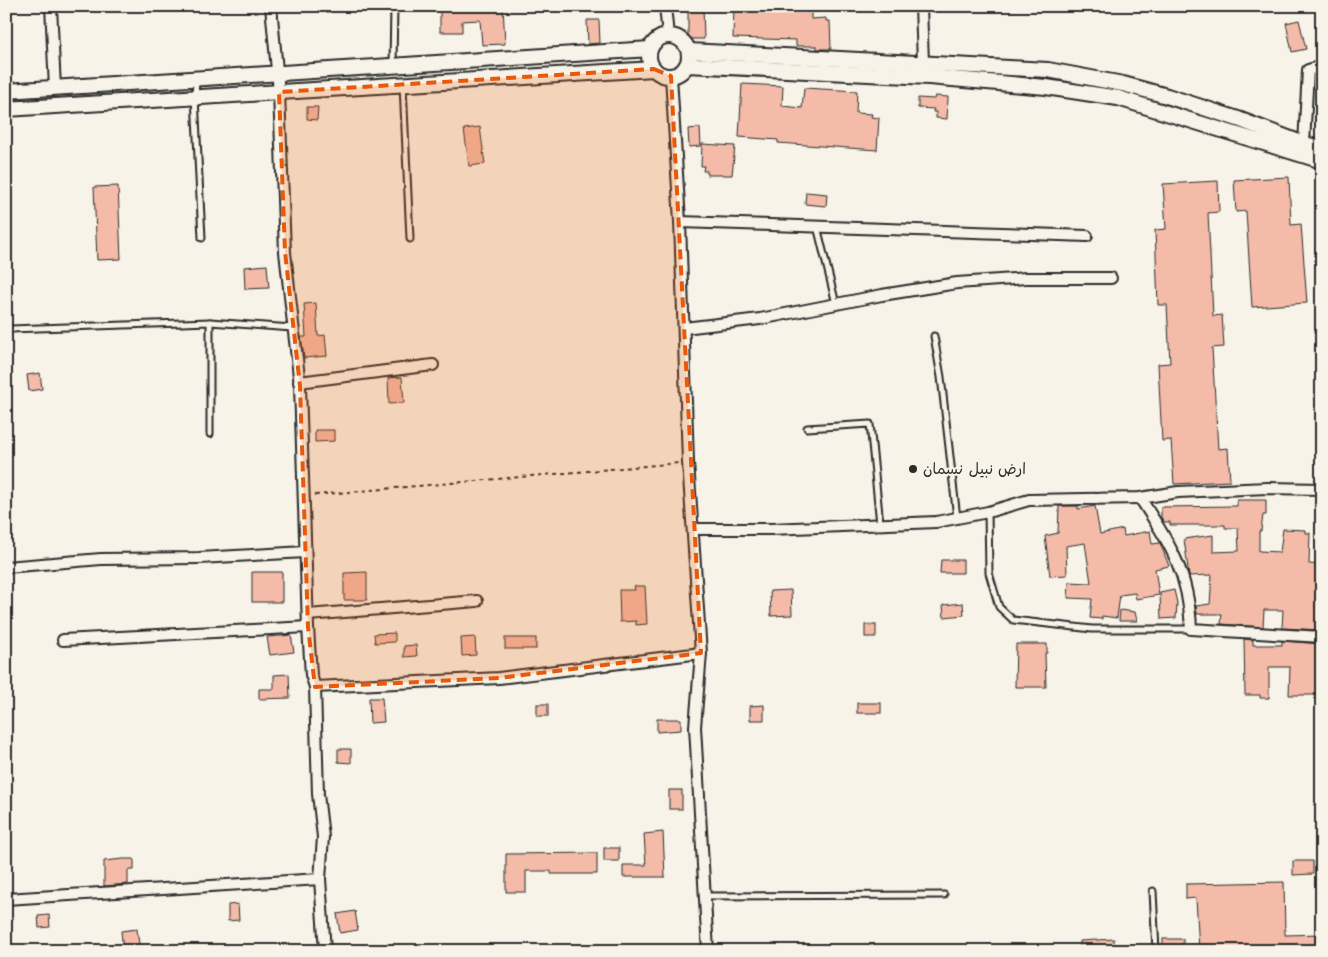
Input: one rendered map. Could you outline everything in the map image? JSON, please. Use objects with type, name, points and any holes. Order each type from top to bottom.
[{"type":"street","points":[[51,6],[55,88]]},
{"type":"street","points":[[271,6],[279,92],[285,252],[299,382],[305,496],[308,627],[311,675],[315,687],[318,794],[323,837],[320,879],[325,951]]},
{"type":"street","points":[[665,6],[668,36]]},
{"type":"street","points":[[921,6],[923,63]]},
{"type":"street","points":[[668,36],[684,41],[688,58],[678,74],[671,76],[659,73],[654,69],[650,60],[650,49],[657,40],[668,36]]},
{"type":"street","points":[[6,92],[650,49]]},
{"type":"street","points":[[688,58],[923,63],[1048,70],[1123,84],[1238,119],[1304,144],[1322,148]]},
{"type":"street","points":[[688,58],[1046,87],[1118,98],[1322,161]]},
{"type":"street","points":[[1304,144],[1308,70],[1322,66]]},
{"type":"street","points":[[6,109],[654,69]]},
{"type":"street","points":[[671,76],[680,222],[688,462],[700,653],[695,727],[708,951]]},
{"type":"street","points":[[680,222],[1087,236]]},
{"type":"street","points":[[684,328],[760,319],[957,284],[1026,278],[1110,278]]},
{"type":"street","points":[[299,382],[433,365]]},
{"type":"street","points":[[693,530],[936,522],[988,512],[1029,500],[1140,498],[1178,492],[1267,488],[1322,489]]},
{"type":"street","points":[[1140,498],[1174,552],[1187,587],[1191,629],[1322,637]]},
{"type":"street","points":[[6,567],[101,559],[199,558],[305,552]]},
{"type":"street","points":[[308,615],[476,601]]},
{"type":"street","points":[[63,640],[308,627]]},
{"type":"street","points":[[315,687],[499,678],[700,653]]},
{"type":"street","points":[[6,899],[320,879]]},
{"type":"lane","points":[[393,65],[394,6]]},
{"type":"lane","points":[[197,79],[195,97],[202,238]]},
{"type":"lane","points":[[403,84],[410,239]]},
{"type":"lane","points":[[816,226],[836,304]]},
{"type":"lane","points":[[210,322],[210,434]]},
{"type":"lane","points":[[10,329],[210,322],[292,328]]},
{"type":"lane","points":[[934,336],[941,377],[957,518]]},
{"type":"lane","points":[[807,428],[870,424],[880,525]]},
{"type":"lane","points":[[988,512],[989,573],[999,607],[1013,620],[1092,629],[1191,629]]},
{"type":"lane","points":[[1153,891],[1156,951]]},
{"type":"lane","points":[[705,896],[944,895]]},
{"type":"path","points":[[305,496],[688,462]]},
{"type":"highlighted area","points":[[654,69],[671,76],[701,653],[499,678],[315,687],[308,627],[300,386],[285,252],[279,92]]},
{"type":"building","points":[[440,6],[503,6],[505,44],[482,45],[480,20],[462,21],[462,32],[440,32]]},
{"type":"building","points":[[688,6],[703,6],[704,39],[688,39]]},
{"type":"building","points":[[734,6],[811,6],[811,19],[826,18],[826,21],[830,21],[831,49],[817,49],[817,46],[796,46],[796,40],[733,38]]},
{"type":"building","points":[[587,20],[599,20],[600,43],[588,44]]},
{"type":"building","points":[[1299,20],[1306,49],[1292,52],[1286,23]]},
{"type":"building","points":[[742,84],[783,86],[782,106],[802,108],[804,88],[857,91],[856,113],[872,114],[871,117],[879,118],[877,150],[778,143],[778,140],[739,137]]},
{"type":"building","points":[[935,96],[948,97],[947,119],[936,118],[936,112],[933,112],[934,109],[918,108],[918,98],[934,99]]},
{"type":"building","points":[[307,107],[318,107],[317,120],[307,119]]},
{"type":"building","points":[[480,127],[485,164],[469,166],[464,129]]},
{"type":"building","points":[[700,128],[701,146],[689,147],[688,129]]},
{"type":"building","points":[[702,144],[735,146],[732,175],[707,175],[707,171],[703,171],[704,166],[701,166]]},
{"type":"building","points":[[1289,177],[1291,225],[1301,224],[1307,303],[1252,307],[1246,211],[1236,212],[1234,180]]},
{"type":"building","points":[[1218,181],[1219,212],[1208,213],[1213,316],[1222,315],[1224,347],[1212,348],[1218,449],[1228,448],[1230,481],[1174,484],[1171,440],[1162,441],[1158,364],[1170,363],[1167,305],[1158,305],[1155,230],[1166,229],[1163,184]]},
{"type":"building","points":[[118,186],[121,259],[97,260],[94,187]]},
{"type":"building","points":[[806,192],[827,194],[826,206],[805,204]]},
{"type":"building","points":[[267,265],[269,288],[245,289],[244,267]]},
{"type":"building","points":[[316,303],[318,336],[325,335],[327,356],[304,358],[301,337],[306,337],[304,304]]},
{"type":"building","points":[[40,373],[42,389],[29,391],[27,375]]},
{"type":"building","points":[[402,377],[404,403],[389,404],[388,378]]},
{"type":"building","points":[[315,430],[334,430],[334,441],[315,442]]},
{"type":"building","points":[[1237,500],[1266,500],[1266,515],[1263,515],[1261,531],[1259,531],[1259,551],[1280,552],[1283,529],[1306,530],[1306,533],[1310,533],[1309,564],[1322,565],[1322,630],[1282,628],[1283,610],[1264,610],[1263,627],[1221,624],[1222,614],[1197,614],[1196,606],[1210,604],[1212,575],[1189,576],[1184,539],[1213,535],[1213,552],[1239,551],[1238,528],[1225,528],[1225,525],[1170,525],[1170,522],[1164,522],[1161,517],[1161,507],[1237,506]]},
{"type":"building","points":[[1059,506],[1078,506],[1078,509],[1095,506],[1100,534],[1123,529],[1124,536],[1150,531],[1152,544],[1160,543],[1169,566],[1155,569],[1159,595],[1136,599],[1135,593],[1120,595],[1117,618],[1102,616],[1102,619],[1090,618],[1092,599],[1068,598],[1069,582],[1091,583],[1085,543],[1066,546],[1067,575],[1050,576],[1045,536],[1058,533]]},
{"type":"building","points":[[941,560],[963,560],[963,573],[940,573]]},
{"type":"building","points":[[252,572],[282,572],[282,602],[252,602]]},
{"type":"building","points":[[367,572],[367,600],[344,600],[344,573]]},
{"type":"building","points":[[634,586],[645,586],[647,624],[636,625],[636,621],[620,622],[619,590],[635,590]]},
{"type":"building","points":[[791,590],[792,615],[771,616],[770,591]]},
{"type":"building","points":[[1174,590],[1177,603],[1176,618],[1161,619],[1160,593]]},
{"type":"building","points":[[963,603],[964,615],[944,617],[943,605]]},
{"type":"building","points":[[1120,610],[1135,612],[1137,621],[1119,621]]},
{"type":"building","points":[[865,625],[876,625],[876,637],[865,637]]},
{"type":"building","points":[[395,633],[395,642],[375,643],[374,634]]},
{"type":"building","points":[[291,635],[294,652],[270,655],[267,637]]},
{"type":"building","points":[[475,637],[476,655],[462,656],[461,638]]},
{"type":"building","points":[[505,638],[536,638],[536,649],[505,649]]},
{"type":"building","points":[[1244,639],[1253,640],[1253,645],[1282,645],[1282,641],[1322,644],[1322,695],[1289,695],[1290,667],[1269,667],[1269,698],[1260,698],[1260,695],[1245,695]]},
{"type":"building","points":[[1016,644],[1047,644],[1047,653],[1045,653],[1046,687],[1015,687]]},
{"type":"building","points":[[416,645],[417,656],[404,657],[404,646]]},
{"type":"building","points":[[289,674],[290,698],[259,699],[259,689],[274,689],[274,675]]},
{"type":"building","points":[[369,698],[382,698],[384,722],[370,723]]},
{"type":"building","points":[[857,703],[881,703],[881,713],[857,713]]},
{"type":"building","points":[[537,704],[548,704],[548,716],[537,716]]},
{"type":"building","points":[[764,705],[764,720],[750,720],[750,706]]},
{"type":"building","points":[[657,719],[681,719],[681,730],[657,732]]},
{"type":"building","points":[[338,749],[351,749],[351,763],[338,762]]},
{"type":"building","points":[[669,790],[682,790],[682,809],[669,809]]},
{"type":"building","points":[[663,832],[665,877],[623,877],[623,865],[646,865],[644,834]]},
{"type":"building","points":[[604,848],[619,848],[619,861],[604,861]]},
{"type":"building","points":[[597,853],[597,874],[551,874],[551,871],[526,871],[526,892],[506,892],[506,854]]},
{"type":"building","points":[[134,859],[134,870],[128,870],[128,884],[104,886],[104,861]]},
{"type":"building","points":[[1293,861],[1313,861],[1313,874],[1293,875]]},
{"type":"building","points":[[1284,882],[1285,935],[1322,934],[1322,951],[1199,951],[1196,898],[1186,899],[1186,884]]},
{"type":"building","points":[[238,904],[239,920],[228,921],[228,905]]},
{"type":"building","points":[[355,911],[358,930],[340,933],[337,914]]},
{"type":"building","points":[[49,915],[50,927],[39,928],[38,916]]},
{"type":"building","points":[[137,929],[140,951],[123,951],[121,931]]},
{"type":"building","points":[[1114,939],[1114,951],[1080,951],[1080,941]]},
{"type":"building","points":[[1163,939],[1183,939],[1183,951],[1163,951]]},
{"type":"place","name":"ارض نبيل نسمان","points":[[913,469]]}]
